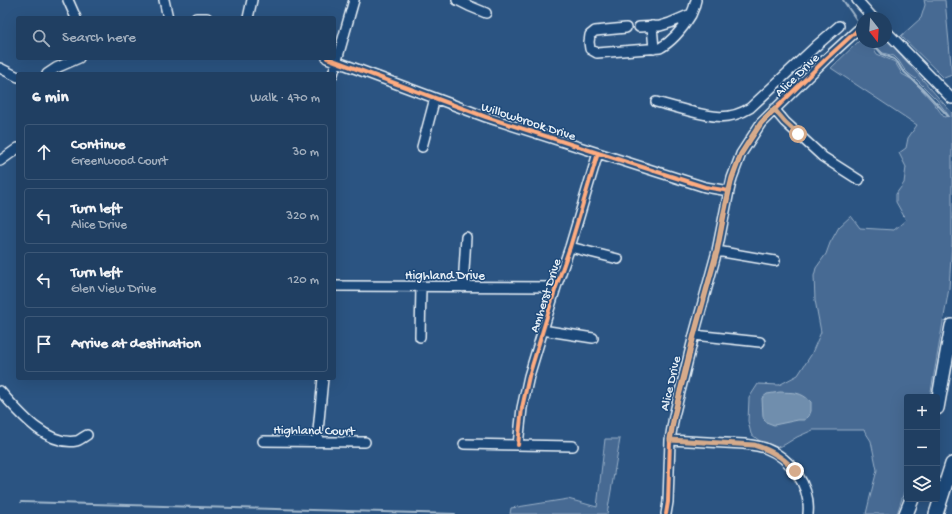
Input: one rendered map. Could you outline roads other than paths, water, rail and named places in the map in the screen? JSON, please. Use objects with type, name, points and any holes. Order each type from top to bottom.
[{"type":"highway","points":[[940,394],[952,326]]},
{"type":"highway","points":[[936,514],[952,464]]},
{"type":"highway","points":[[906,514],[911,502]]},
{"type":"street","points":[[68,0],[75,16]]},
{"type":"street","points":[[164,0],[168,16]]},
{"type":"street","points":[[248,16],[252,0]]},
{"type":"street","points":[[336,47],[354,0]]},
{"type":"street","points":[[457,0],[486,13]]},
{"type":"street","points":[[626,28],[595,31],[590,35],[590,48],[597,53],[660,48],[668,43],[681,29],[691,14],[696,0]]},
{"type":"street","points":[[856,0],[867,12]]},
{"type":"street","points":[[639,27],[660,26],[691,14]]},
{"type":"street","points":[[652,26],[654,49]]},
{"type":"street","points":[[656,102],[710,116],[724,117],[742,112],[750,108],[839,26]]},
{"type":"street","name":"Alice Drive","points":[[666,514],[668,502],[670,440],[674,416],[717,251],[732,178],[741,154],[761,123],[774,109],[856,31]]},
{"type":"street","points":[[892,37],[952,99]]},
{"type":"street","points":[[816,46],[827,58]]},
{"type":"street","points":[[50,72],[74,60]]},
{"type":"street","points":[[331,60],[333,72]]},
{"type":"street","name":"Willowbrook Drive","points":[[331,60],[486,117],[705,187],[729,191]]},
{"type":"street","points":[[0,68],[16,76]]},
{"type":"street","points":[[422,147],[435,98]]},
{"type":"street","points":[[774,109],[785,122],[823,157],[859,180]]},
{"type":"street","points":[[0,161],[16,149]]},
{"type":"street","name":"Amherst Drive","points":[[518,445],[524,395],[529,376],[598,153]]},
{"type":"street","points":[[463,287],[466,237]]},
{"type":"street","points":[[570,247],[618,259]]},
{"type":"street","points":[[717,251],[774,261]]},
{"type":"street","name":"Highland Drive","points":[[336,286],[556,287]]},
{"type":"street","points":[[420,337],[421,287]]},
{"type":"street","points":[[542,330],[593,338]]},
{"type":"street","points":[[694,335],[760,342]]},
{"type":"street","points":[[317,442],[323,380]]},
{"type":"street","points":[[0,391],[32,425],[56,439],[77,441],[86,435]]},
{"type":"street","points":[[670,440],[754,445],[777,454],[791,466],[801,481],[807,499],[808,514]]},
{"type":"street","name":"Highland Court","points":[[263,441],[365,442]]},
{"type":"street","points":[[464,444],[573,446]]},
{"type":"waterway","points":[[843,0],[856,19]]},
{"type":"waterway","points":[[877,48],[882,54],[894,59],[902,70],[922,88],[948,116]]},
{"type":"waterway","points":[[21,502],[455,514]]}]
